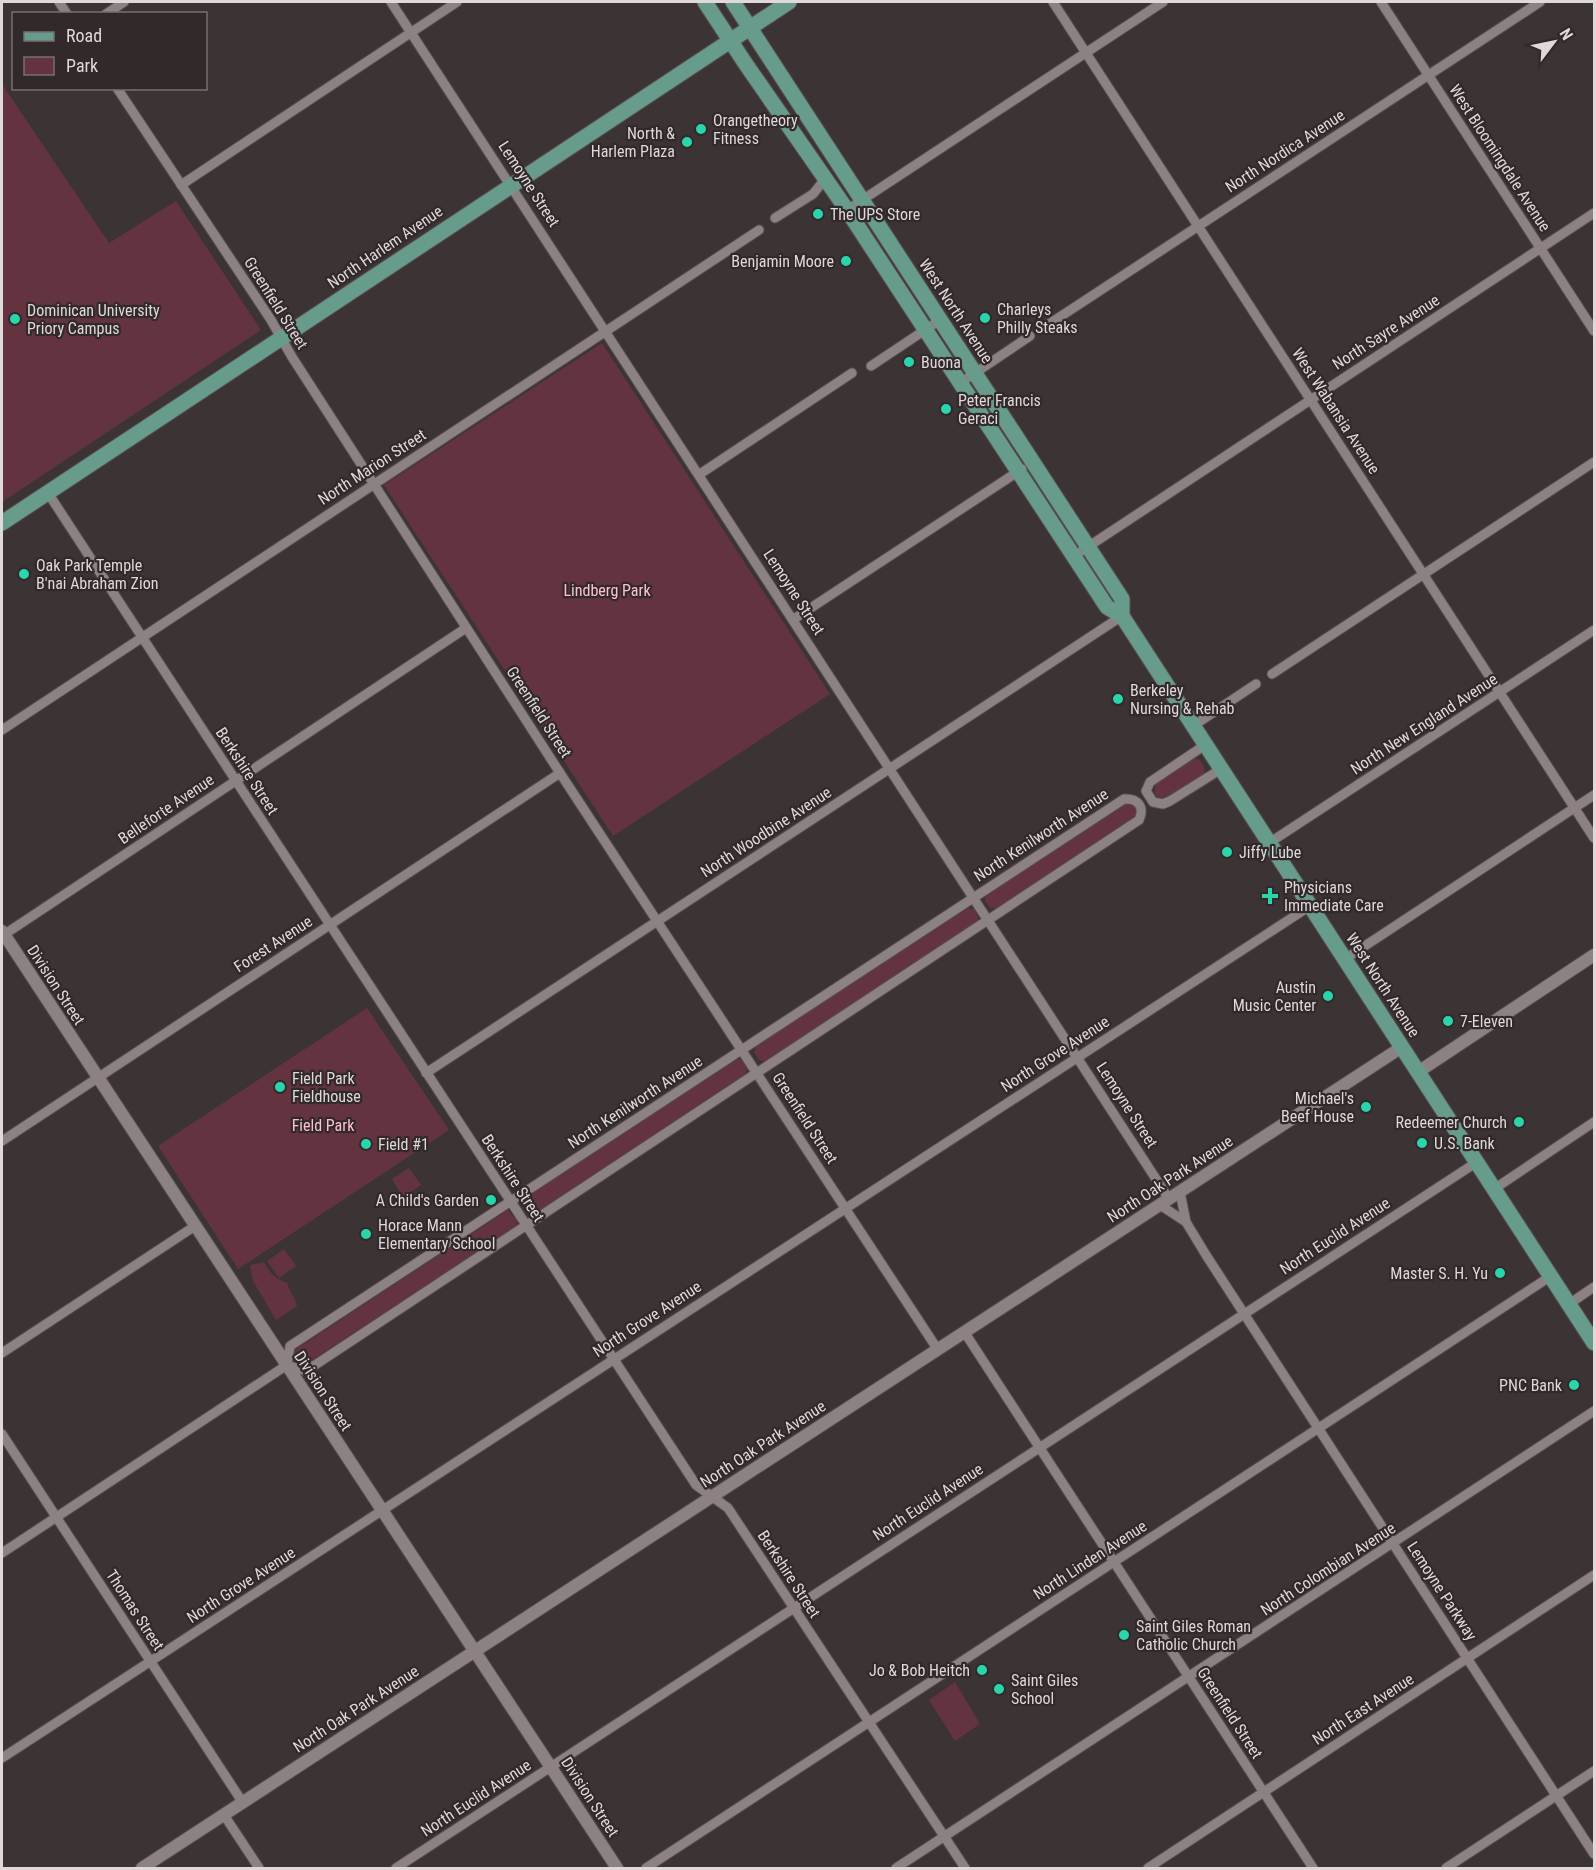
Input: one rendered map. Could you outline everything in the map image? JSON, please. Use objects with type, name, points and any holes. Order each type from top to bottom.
[{"type":"main road","name":"West North Avenue","points":[[705,2],[847,210],[1107,607],[1122,616],[1594,1343]]},
{"type":"main road","name":"West North Avenue","points":[[733,2],[1122,599],[1122,616]]},
{"type":"main road","name":"North Harlem Avenue","points":[[2,523],[789,2]]},
{"type":"street","points":[[109,12],[124,2]]},
{"type":"street","name":"Lemoyne Street","points":[[392,2],[1170,1198]]},
{"type":"street","points":[[180,185],[457,2]]},
{"type":"street","name":"West Wabansia Avenue","points":[[1053,2],[1594,838]]},
{"type":"street","points":[[847,210],[1164,2]]},
{"type":"street","name":"West Bloomingdale Avenue","points":[[1381,2],[1594,331]]},
{"type":"street","name":"North Nordica Avenue","points":[[1046,326],[1540,2]]},
{"type":"street","name":"Greenfield Street","points":[[118,90],[271,320],[280,338],[466,628],[938,1350]]},
{"type":"street","points":[[775,218],[829,185]]},
{"type":"street","name":"North Sayre Avenue","points":[[1074,556],[1594,213]]},
{"type":"street","name":"North Marion Street","points":[[2,730],[759,230]]},
{"type":"street","points":[[871,366],[940,320]]},
{"type":"street","points":[[960,383],[1030,336]]},
{"type":"street","points":[[699,474],[852,373]]},
{"type":"street","points":[[794,620],[1033,462]]},
{"type":"street","points":[[1272,674],[1594,462]]},
{"type":"street","name":"Berkshire Street","points":[[48,492],[696,1485],[728,1508],[964,1869]]},
{"type":"street","name":"North Woodbine Avenue","points":[[426,1073],[1122,616]]},
{"type":"street","name":"Belleforte Avenue","points":[[2,934],[466,628]]},
{"type":"street","name":"North New England Avenue","points":[[1269,843],[1594,630]]},
{"type":"street","points":[[1193,726],[1256,684]]},
{"type":"street","points":[[1205,744],[1150,782],[1146,791],[1153,802],[1162,804],[1221,770]]},
{"type":"street","name":"Forest Avenue","points":[[2,1141],[560,773]]},
{"type":"street","points":[[1345,959],[1594,795]]},
{"type":"street","name":"North Kenilworth Avenue","points":[[1131,798],[1141,806],[1142,813],[1139,820],[989,920],[306,1371],[287,1365],[290,1346],[973,896],[1124,799],[1131,798]]},
{"type":"street","name":"North Grove Avenue","points":[[2,1758],[1310,906]]},
{"type":"street","name":"Division Street","points":[[2,934],[617,1869]]},
{"type":"street","points":[[1418,1072],[1594,955]]},
{"type":"street","name":"North Oak Park Avenue","points":[[142,1869],[1402,1047]]},
{"type":"street","points":[[1494,1189],[1594,1122]]},
{"type":"street","name":"North Euclid Avenue","points":[[396,1869],[1477,1162]]},
{"type":"street","name":"Lemoyne Parkway","points":[[1170,1198],[1594,1854]]},
{"type":"street","name":"Lemoyne Parkway","points":[[1170,1198],[1186,1222]]},
{"type":"street","points":[[2,1353],[195,1226]]},
{"type":"street","name":"North Linden Avenue","points":[[646,1869],[1551,1276]]},
{"type":"street","points":[[1569,1304],[1594,1287]]},
{"type":"street","name":"Greenfield Street","points":[[965,1333],[1313,1869]]},
{"type":"street","points":[[2,1553],[287,1365]]},
{"type":"street","name":"North Colombian Avenue","points":[[896,1869],[1594,1411]]},
{"type":"street","name":"Thomas Street","points":[[2,1434],[243,1803]]},
{"type":"street","name":"North East Avenue","points":[[1148,1869],[1594,1575]]},
{"type":"street","points":[[1446,1869],[1594,1771]]},
{"type":"street","points":[[224,1815],[260,1869]]},
{"type":"green space","points":[[2,84],[109,243],[176,201],[261,330],[2,502]]},
{"type":"green space","name":"Lindberg Park","points":[[602,343],[830,694],[613,836],[384,485]]},
{"type":"green space","points":[[1192,759],[1198,759],[1203,764],[1203,776],[1166,798],[1161,799],[1155,794],[1155,783]]},
{"type":"green space","points":[[1126,802],[1132,802],[1139,809],[1136,818],[998,908],[990,908],[985,901],[985,895]]},
{"type":"green space","points":[[966,908],[974,909],[978,921],[766,1062],[759,1060],[754,1052],[756,1046]]},
{"type":"green space","name":"Field Park","points":[[367,1008],[449,1130],[238,1269],[158,1146]]},
{"type":"green space","points":[[740,1059],[747,1068],[745,1074],[532,1215],[528,1214],[523,1206],[524,1198]]},
{"type":"green space","points":[[409,1168],[421,1185],[403,1197],[392,1179]]},
{"type":"green space","points":[[508,1210],[517,1221],[516,1226],[303,1366],[297,1363],[292,1356],[293,1351]]},
{"type":"green space","points":[[284,1249],[296,1266],[279,1278],[267,1261]]},
{"type":"green space","points":[[264,1262],[273,1275],[287,1283],[297,1306],[276,1320],[253,1281],[250,1265]]},
{"type":"green space","points":[[955,1682],[980,1724],[955,1741],[929,1700]]},
{"type":"place","name":"Orangetheory Fitness","points":[[701,129]]},
{"type":"place","name":"North & Harlem Plaza","points":[[687,142]]},
{"type":"place","name":"The UPS Store","points":[[818,214]]},
{"type":"place","name":"Benjamin Moore","points":[[846,261]]},
{"type":"place","name":"Charleys Philly Steaks","points":[[985,318]]},
{"type":"place","name":"Dominican University Priory Campus","points":[[15,319]]},
{"type":"place","name":"Buona","points":[[909,362]]},
{"type":"place","name":"Peter Francis Geraci","points":[[946,409]]},
{"type":"place","name":"Oak Park Temple B'nai Abraham Zion","points":[[24,574]]},
{"type":"place","name":"Berkeley Nursing & Rehab","points":[[1118,699]]},
{"type":"place","name":"Jiffy Lube","points":[[1227,852]]},
{"type":"place","name":"Physicians Immediate Care","points":[[1270,896]]},
{"type":"place","name":"Austin Music Center","points":[[1328,996]]},
{"type":"place","name":"7-Eleven","points":[[1448,1021]]},
{"type":"place","name":"Field Park Fieldhouse","points":[[280,1087]]},
{"type":"place","name":"Michael's Beef House","points":[[1366,1107]]},
{"type":"place","name":"Redeemer Church","points":[[1519,1122]]},
{"type":"place","name":"U.S. Bank","points":[[1422,1143]]},
{"type":"place","name":"Field #1","points":[[366,1144]]},
{"type":"place","name":"A Child's Garden","points":[[491,1200]]},
{"type":"place","name":"Horace Mann Elementary School","points":[[366,1234]]},
{"type":"place","name":"Master S. H. Yu","points":[[1500,1273]]},
{"type":"place","name":"PNC Bank","points":[[1574,1385]]},
{"type":"place","name":"Saint Giles Roman Catholic Church","points":[[1124,1635]]},
{"type":"place","name":"Jo & Bob Heitch","points":[[982,1670]]},
{"type":"place","name":"Saint Giles School","points":[[999,1689]]}]
